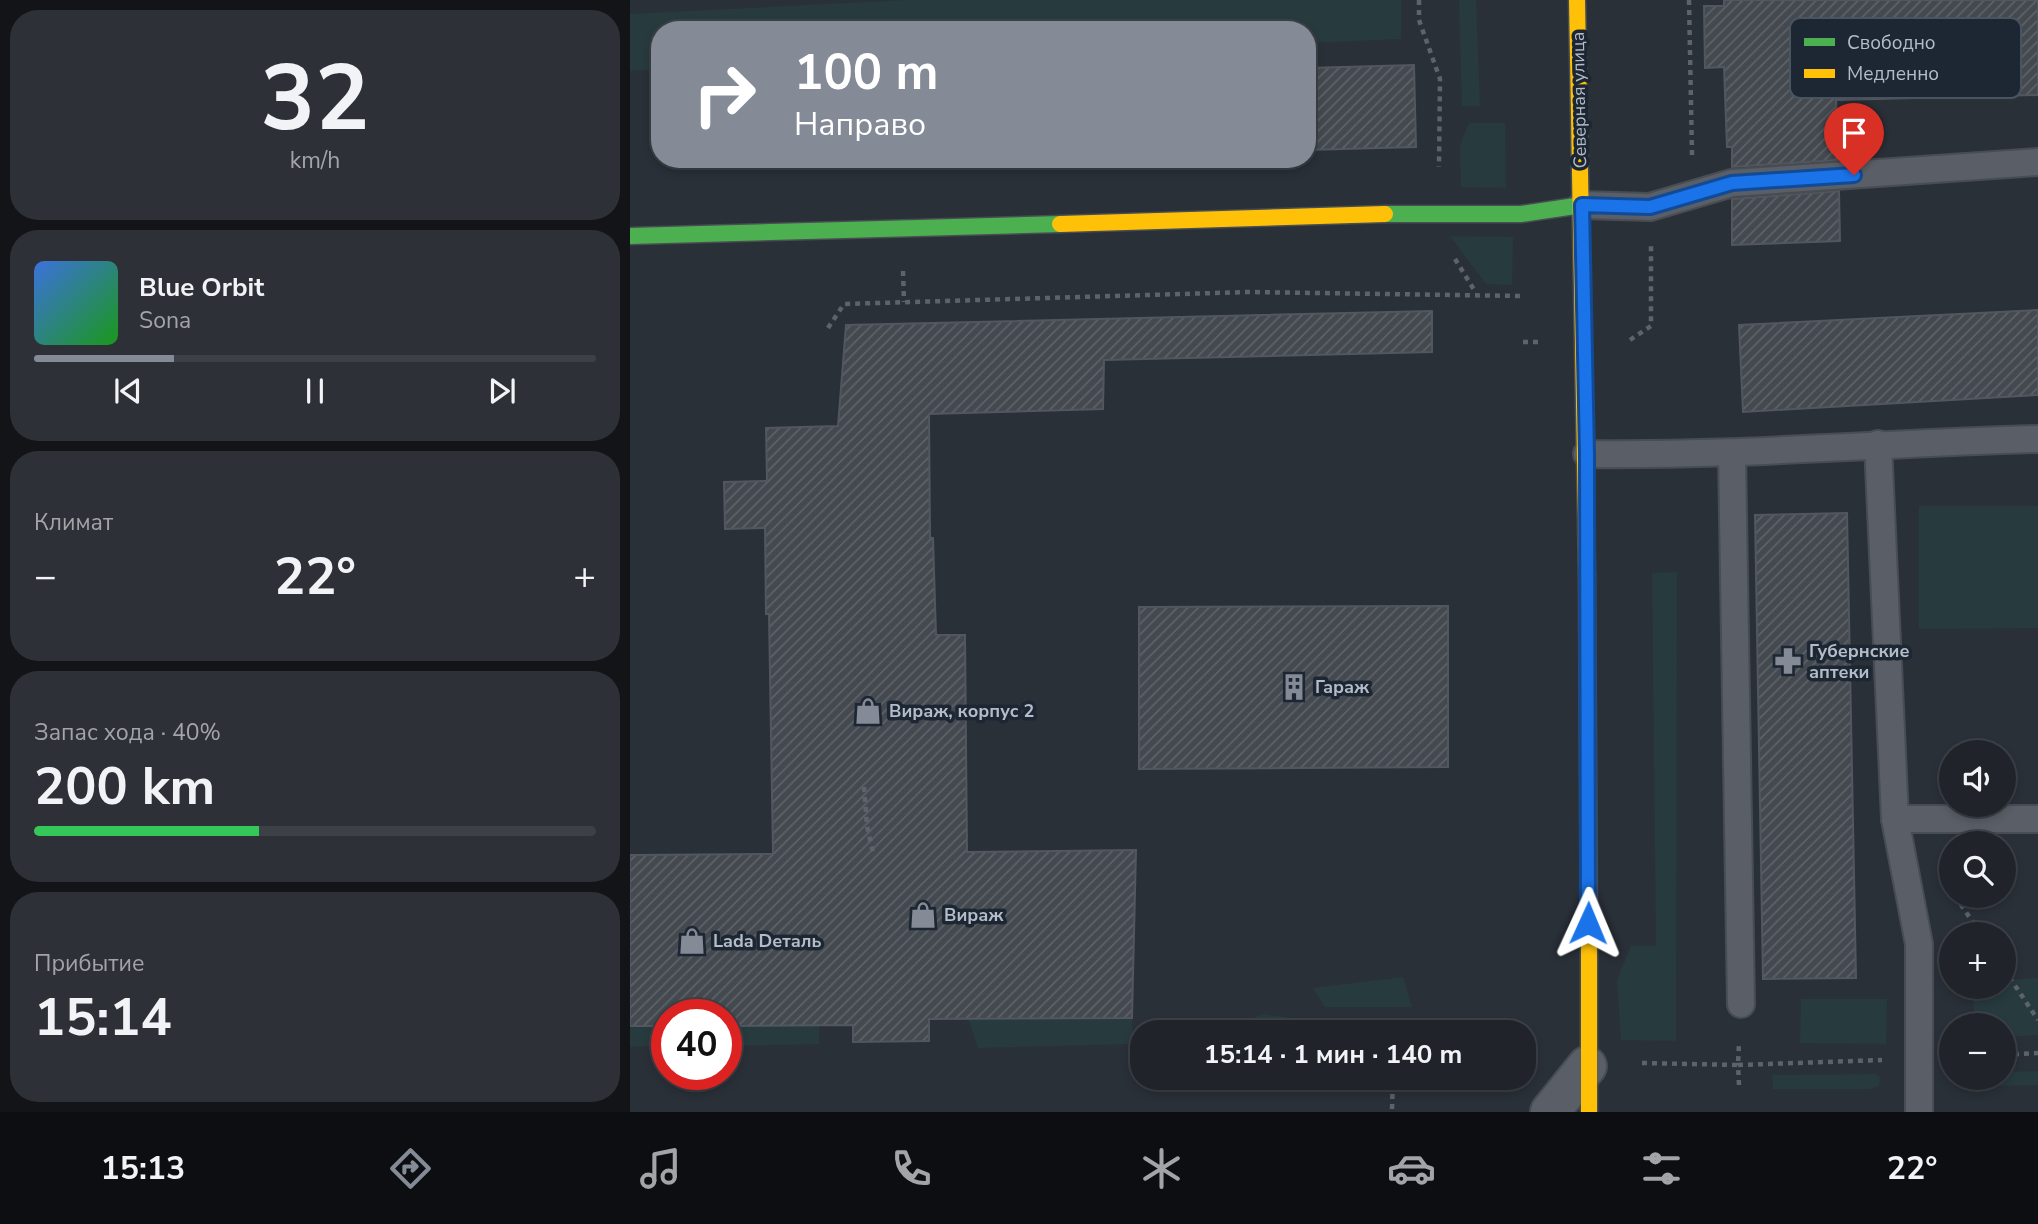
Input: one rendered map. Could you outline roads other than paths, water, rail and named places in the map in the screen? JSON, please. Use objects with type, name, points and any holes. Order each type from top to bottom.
[{"type":"street","name":"Северная улица","points":[[1577,0],[1587,454],[1589,1112]]},
{"type":"street","points":[[630,236],[1521,214],[1582,205]]},
{"type":"street","points":[[1550,1112],[1587,1066]]},
{"type":"lane","points":[[1582,205],[1650,207],[1732,183],[2038,162]]},
{"type":"lane","points":[[1587,454],[1732,454],[1878,444],[2038,439]]},
{"type":"lane","points":[[1878,444],[1895,820],[1919,944],[1919,1112]]},
{"type":"lane","points":[[1732,454],[1741,1004]]},
{"type":"lane","points":[[1895,820],[2038,819]]},
{"type":"place","name":"Губернские аптеки","points":[[1788,661]]},
{"type":"place","name":"Гараж","points":[[1294,687]]},
{"type":"place","name":"Вираж, корпус 2","points":[[868,711]]},
{"type":"place","name":"Вираж","points":[[923,915]]},
{"type":"place","name":"Lada Dеталь","points":[[692,941]]}]
